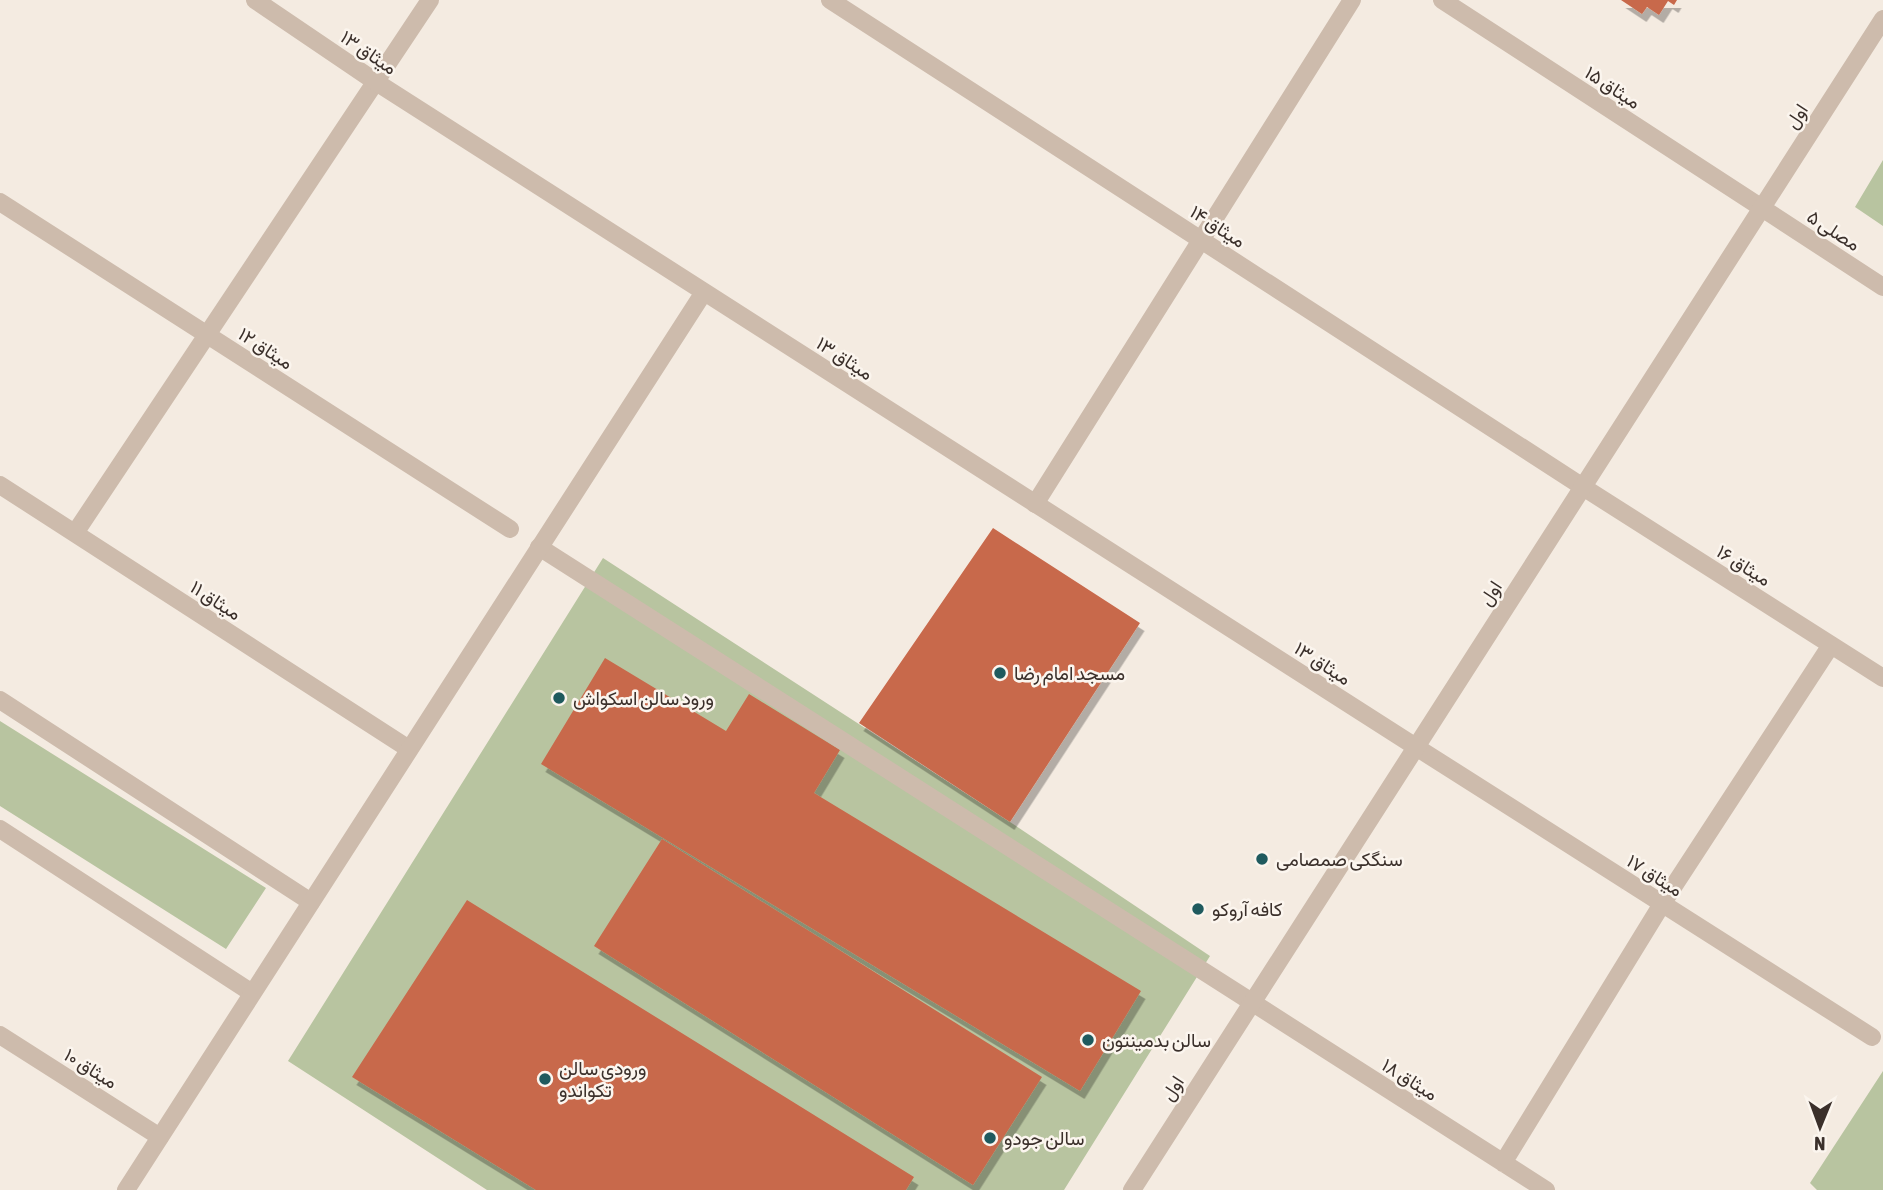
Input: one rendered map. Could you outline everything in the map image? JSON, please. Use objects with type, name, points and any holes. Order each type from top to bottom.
[{"type":"street","name":"میثاق ۱۳","points":[[255,0],[376,82],[1416,747]]},
{"type":"street","points":[[75,533],[430,0]]},
{"type":"street","name":"میثاق ۱۴","points":[[830,0],[852,6],[1203,241],[1583,487]]},
{"type":"street","points":[[1035,504],[1203,241],[1352,0]]},
{"type":"street","name":"میثاق ۱۵","points":[[1442,0],[1762,208]]},
{"type":"street","name":"اول","points":[[1132,1190],[1883,19]]},
{"type":"street","name":"میثاق ۱۲","points":[[0,202],[510,529]]},
{"type":"street","name":"مصلی ۵","points":[[1762,208],[1883,287]]},
{"type":"street","points":[[126,1190],[704,292]]},
{"type":"street","name":"میثاق ۱۱","points":[[0,485],[409,750]]},
{"type":"street","name":"میثاق ۱۶","points":[[1583,487],[1883,678]]},
{"type":"street","name":"میثاق ۱۸","points":[[539,548],[1546,1190]]},
{"type":"street","points":[[1503,1163],[1662,904],[1831,645]]},
{"type":"street","points":[[0,700],[311,902]]},
{"type":"street","name":"میثاق ۱۷","points":[[1416,747],[1872,1037]]},
{"type":"street","points":[[0,829],[253,993]]},
{"type":"street","name":"میثاق ۱۰","points":[[0,1035],[160,1137]]},
{"type":"green space","points":[[1883,160],[1883,226],[1855,207]]},
{"type":"green space","points":[[603,558],[1010,822],[1210,956],[1064,1190],[487,1190],[288,1061]]},
{"type":"green space","points":[[0,721],[266,888],[226,949],[0,806]]},
{"type":"green space","points":[[1883,1071],[1883,1190],[1817,1190],[1810,1183]]},
{"type":"building","points":[[1621,0],[1677,0],[1674,5],[1668,1],[1659,15],[1647,7],[1642,14]]},
{"type":"building","name":"مسجد امام رضا","points":[[993,528],[1140,623],[1010,822],[859,723]]},
{"type":"building","points":[[605,658],[726,731],[749,694],[840,750],[814,793],[1141,991],[1080,1091],[541,764]]},
{"type":"building","points":[[662,839],[1042,1077],[973,1185],[594,946]]},
{"type":"building","points":[[467,900],[914,1177],[906,1190],[536,1190],[352,1077]]},
{"type":"place","name":"مسجد امام رضا","points":[[1000,673]]},
{"type":"place","name":"ورود سالن اسکواش","points":[[559,698]]},
{"type":"place","name":"سنگکی صمصامی","points":[[1262,859]]},
{"type":"place","name":"کافه آروکو","points":[[1198,909]]},
{"type":"place","name":"سالن بدمینتون","points":[[1088,1040]]},
{"type":"place","name":"ورودی سالن تکواندو","points":[[545,1079]]},
{"type":"place","name":"سالن جودو","points":[[990,1138]]}]
